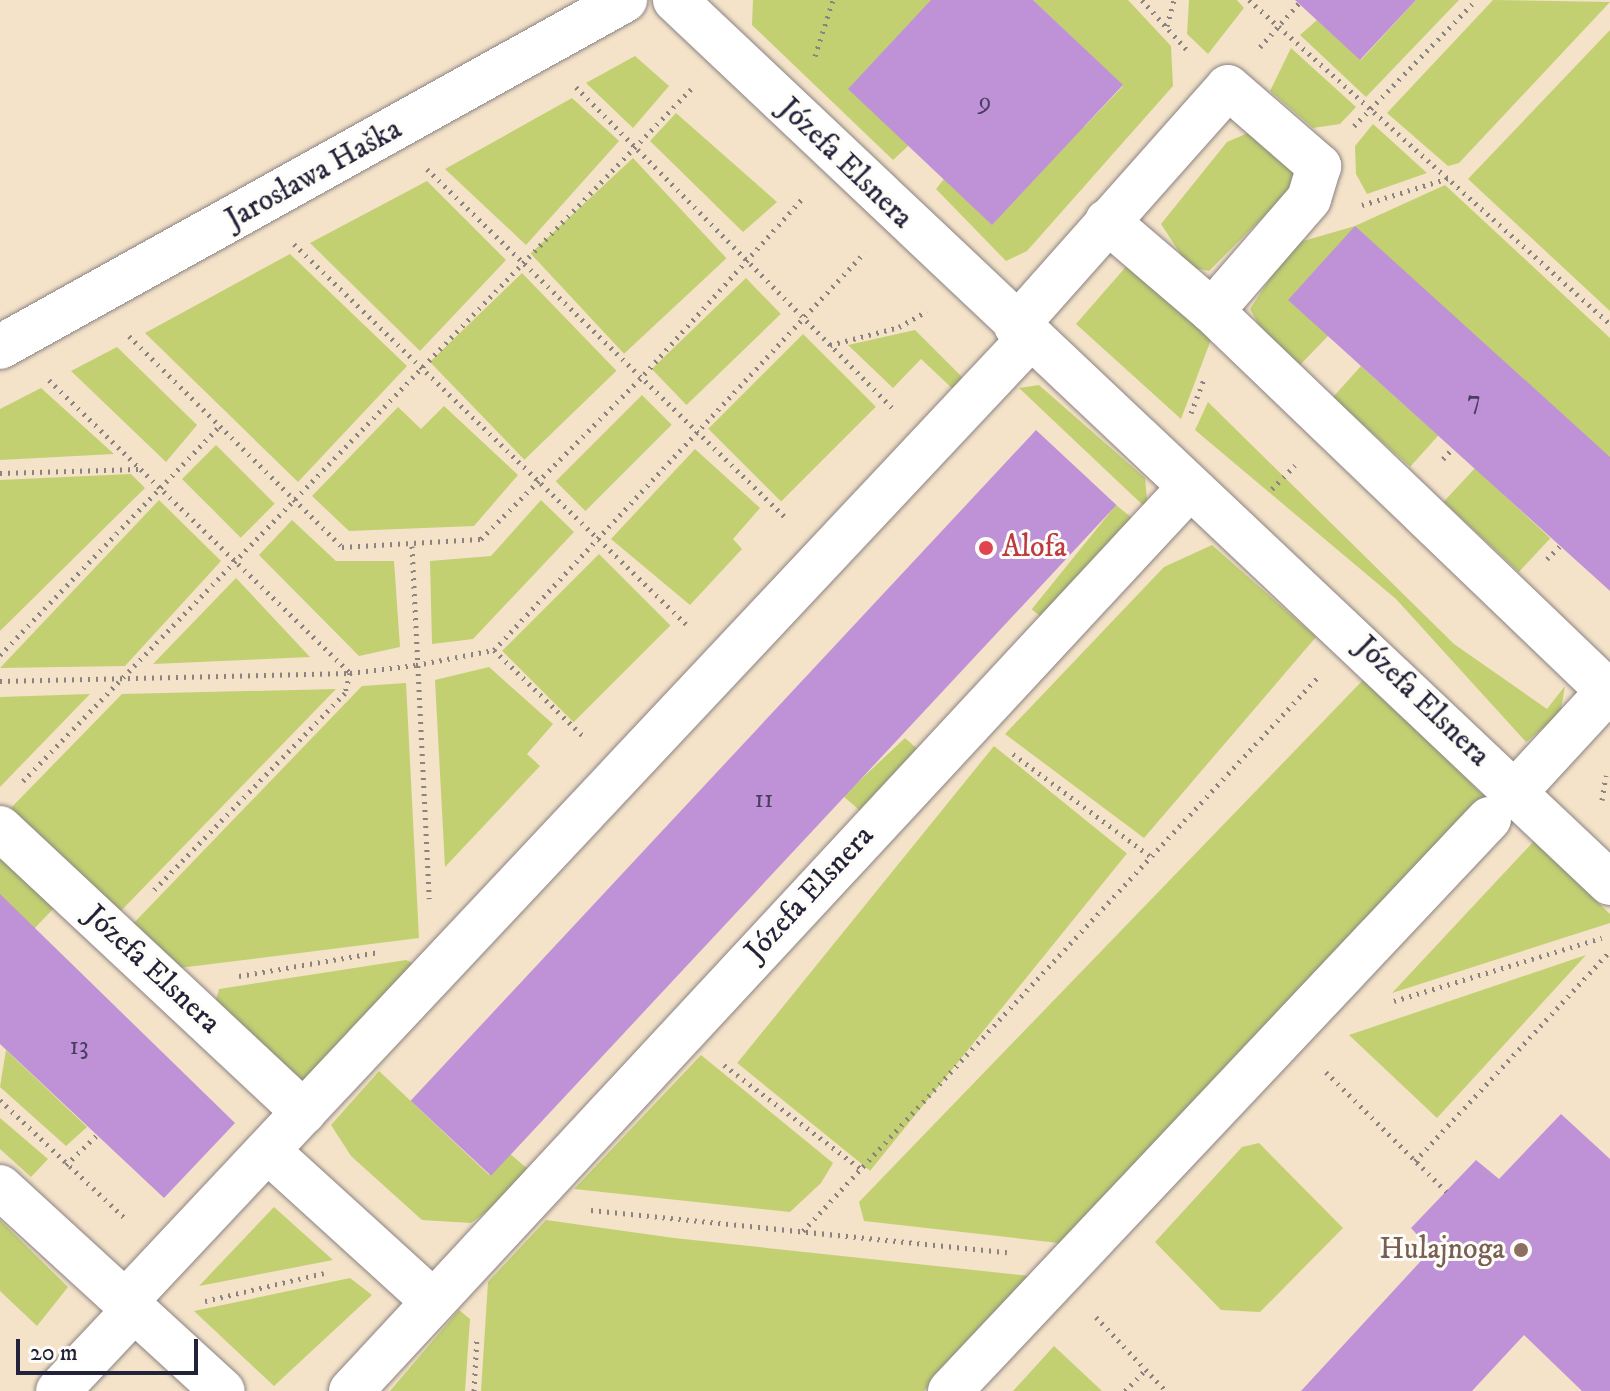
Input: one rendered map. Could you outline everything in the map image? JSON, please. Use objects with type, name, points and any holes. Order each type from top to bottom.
[{"type":"street","name":"Jarosława Haška","points":[[0,347],[625,0]]},
{"type":"street","name":"Józefa Elsnera","points":[[675,0],[899,216],[1189,488],[1356,637],[1502,806]]},
{"type":"street","points":[[58,1391],[441,951],[1023,332],[1107,221],[1228,87],[1319,166],[1309,199],[1212,311]]},
{"type":"street","name":"Józefa Elsnera","points":[[950,1391],[1609,690],[1212,311],[1107,221]]},
{"type":"street","name":"Józefa Elsnera","points":[[351,1391],[432,1300],[526,1203],[1189,488]]},
{"type":"street","points":[[1502,806],[1610,883]]},
{"type":"street","name":"Józefa Elsnera","points":[[5,811],[112,933],[304,1112]]},
{"type":"street","points":[[268,1151],[432,1300]]},
{"type":"street","points":[[0,1187],[223,1391]]},
{"type":"path","points":[[806,71],[833,0]]},
{"type":"path","points":[[1142,0],[1228,87]]},
{"type":"path","points":[[1167,27],[1174,0]]},
{"type":"path","points":[[1249,0],[1610,324]]},
{"type":"path","points":[[1319,166],[1370,108],[1476,0]]},
{"type":"path","points":[[5,811],[125,675],[727,52]]},
{"type":"path","points":[[571,82],[860,376]]},
{"type":"path","points":[[124,331],[218,428],[342,547],[412,546],[481,539],[639,380],[839,158]]},
{"type":"path","points":[[421,162],[692,434],[756,492]]},
{"type":"path","points":[[0,681],[125,675],[350,673],[416,665],[494,650],[692,434],[899,216]]},
{"type":"path","points":[[282,232],[656,596]]},
{"type":"path","points":[[830,345],[899,327],[973,285]]},
{"type":"path","points":[[40,371],[350,673]]},
{"type":"path","points":[[0,655],[218,428]]},
{"type":"path","points":[[0,473],[140,469]]},
{"type":"path","points":[[171,988],[441,951],[416,665],[412,546]]},
{"type":"path","points":[[803,1231],[1356,637]]},
{"type":"path","points":[[494,650],[552,706]]},
{"type":"path","points":[[112,933],[345,693],[350,673]]},
{"type":"path","points":[[970,723],[1151,857]]},
{"type":"path","points":[[1600,807],[1608,766]]},
{"type":"path","points":[[1386,1003],[1610,935]]},
{"type":"path","points":[[1415,1161],[1610,951]]},
{"type":"path","points":[[1286,1032],[1447,1192]]},
{"type":"path","points":[[681,1033],[861,1169]]},
{"type":"path","points":[[526,1203],[1043,1256],[1089,1300],[1100,1329],[1166,1391]]},
{"type":"path","points":[[194,1304],[387,1258]]},
{"type":"path","points":[[1125,1391],[1145,1370]]},
{"type":"green space","points":[[753,0],[952,0],[908,146],[893,160],[752,25]]},
{"type":"green space","points":[[1033,0],[1128,0],[1171,46],[1173,86],[1027,251],[1006,261],[936,189],[944,179],[1085,126],[1123,86]]},
{"type":"green space","points":[[1189,0],[1237,0],[1244,8],[1208,54],[1187,34]]},
{"type":"green space","points":[[1416,0],[1459,0],[1366,97],[1300,35],[1317,20],[1361,60]]},
{"type":"green space","points":[[1493,0],[1610,2],[1459,163],[1448,166],[1387,113]]},
{"type":"green space","points":[[1610,30],[1610,311],[1468,179]]},
{"type":"green space","points":[[1291,48],[1356,107],[1340,124],[1313,128],[1270,91]]},
{"type":"green space","points":[[635,56],[669,86],[633,128],[586,83]]},
{"type":"green space","points":[[572,98],[619,141],[526,245],[445,169]]},
{"type":"green space","points":[[676,113],[777,202],[743,232],[650,141]]},
{"type":"green space","points":[[1373,124],[1427,173],[1367,194],[1356,174],[1355,146]]},
{"type":"green space","points":[[1248,133],[1295,167],[1289,191],[1209,271],[1189,267],[1161,224],[1227,142]]},
{"type":"green space","points":[[633,158],[726,258],[624,354],[531,253]]},
{"type":"green space","points":[[427,181],[506,260],[420,351],[310,243]]},
{"type":"green space","points":[[1445,185],[1610,338],[1610,457],[1328,336],[1300,365],[1260,327],[1250,309],[1293,244],[1355,226]]},
{"type":"green space","points":[[290,254],[407,366],[298,482],[145,333]]},
{"type":"green space","points":[[1130,262],[1212,337],[1181,419],[1076,324]]},
{"type":"green space","points":[[522,273],[616,371],[524,460],[430,362]]},
{"type":"green space","points":[[746,278],[781,314],[686,405],[652,369]]},
{"type":"green space","points":[[915,330],[964,379],[954,390],[921,359],[893,388],[848,345]]},
{"type":"green space","points":[[803,334],[876,407],[781,502],[708,429]]},
{"type":"green space","points":[[117,347],[197,425],[166,462],[71,371]]},
{"type":"green space","points":[[1361,366],[1438,436],[1410,467],[1333,397]]},
{"type":"green space","points":[[1039,385],[1145,478],[1148,510],[1019,388]]},
{"type":"green space","points":[[41,388],[114,454],[0,460],[0,409]]},
{"type":"green space","points":[[642,395],[672,425],[585,511],[556,481]]},
{"type":"green space","points":[[1208,402],[1454,644],[1547,709],[1565,686],[1560,714],[1526,742],[1396,599],[1195,430]]},
{"type":"green space","points":[[444,406],[518,475],[474,526],[349,531],[312,496],[398,407],[421,429]]},
{"type":"green space","points":[[216,445],[275,504],[241,538],[182,479]]},
{"type":"green space","points":[[695,449],[760,508],[733,539],[742,549],[690,605],[611,539]]},
{"type":"green space","points":[[1475,468],[1550,538],[1519,572],[1444,502]]},
{"type":"green space","points":[[131,474],[145,488],[0,631],[0,480]]},
{"type":"green space","points":[[159,500],[221,561],[125,666],[0,668]]},
{"type":"green space","points":[[541,500],[574,532],[473,639],[432,644],[430,561],[491,556]]},
{"type":"green space","points":[[1116,505],[1138,523],[1053,627],[1032,609]]},
{"type":"green space","points":[[292,520],[336,561],[394,561],[400,647],[359,656],[259,555]]},
{"type":"green space","points":[[1212,545],[1316,637],[1144,838],[1005,734],[1164,567]]},
{"type":"green space","points":[[599,554],[670,625],[574,722],[502,651]]},
{"type":"green space","points":[[236,578],[310,657],[153,664]]},
{"type":"green space","points":[[489,667],[553,724],[527,754],[540,766],[445,867],[435,680]]},
{"type":"green space","points":[[1364,679],[1485,797],[1068,1244],[864,1221],[859,1202]]},
{"type":"green space","points":[[406,683],[419,938],[171,969],[129,928],[362,686]]},
{"type":"green space","points":[[336,689],[116,916],[7,812],[122,694]]},
{"type":"green space","points":[[90,694],[0,787],[0,697]]},
{"type":"green space","points":[[905,738],[922,753],[865,815],[843,796]]},
{"type":"green space","points":[[994,746],[1127,854],[870,1171],[737,1063]]},
{"type":"green space","points":[[1534,841],[1610,914],[1610,923],[1392,993]]},
{"type":"green space","points":[[0,857],[54,908],[32,931],[0,900]]},
{"type":"green space","points":[[1586,955],[1437,1118],[1349,1035]]},
{"type":"green space","points":[[406,960],[419,966],[299,1088],[214,1007],[219,989]]},
{"type":"green space","points":[[6,1050],[87,1127],[66,1146],[0,1087]]},
{"type":"green space","points":[[701,1055],[833,1163],[821,1183],[790,1212],[574,1189]]},
{"type":"green space","points":[[379,1071],[489,1175],[509,1153],[529,1170],[508,1196],[471,1223],[422,1220],[351,1156],[331,1125]]},
{"type":"green space","points":[[0,1118],[48,1159],[31,1177],[0,1149]]},
{"type":"green space","points":[[1259,1143],[1343,1228],[1260,1312],[1221,1310],[1155,1242],[1242,1147]]},
{"type":"green space","points":[[274,1207],[333,1260],[199,1286]]},
{"type":"green space","points":[[0,1220],[68,1287],[37,1326],[0,1291]]},
{"type":"green space","points":[[546,1220],[674,1238],[1030,1276],[924,1391],[481,1391],[488,1282]]},
{"type":"green space","points":[[350,1278],[372,1295],[274,1386],[194,1311]]},
{"type":"green space","points":[[459,1310],[470,1319],[465,1391],[390,1391]]},
{"type":"green space","points":[[1054,1346],[1102,1391],[1013,1391]]},
{"type":"building","points":[[931,0],[1033,0],[1123,85],[992,225],[848,89]]},
{"type":"building","points":[[1295,0],[1416,0],[1360,60]]},
{"type":"building","points":[[1355,226],[1610,457],[1610,591],[1288,300]]},
{"type":"building","points":[[1036,430],[1116,505],[491,1176],[411,1101]]},
{"type":"building","points":[[0,894],[235,1123],[164,1198],[0,1044]]},
{"type":"building","name":"Hulajnoga","points":[[1561,1114],[1610,1159],[1610,1391],[1582,1391],[1524,1335],[1472,1391],[1301,1391],[1431,1250],[1411,1228],[1476,1160],[1499,1179]]},
{"type":"place","name":"Alofa","points":[[986,548]]},
{"type":"place","name":"Hulajnoga","points":[[1521,1250]]}]
